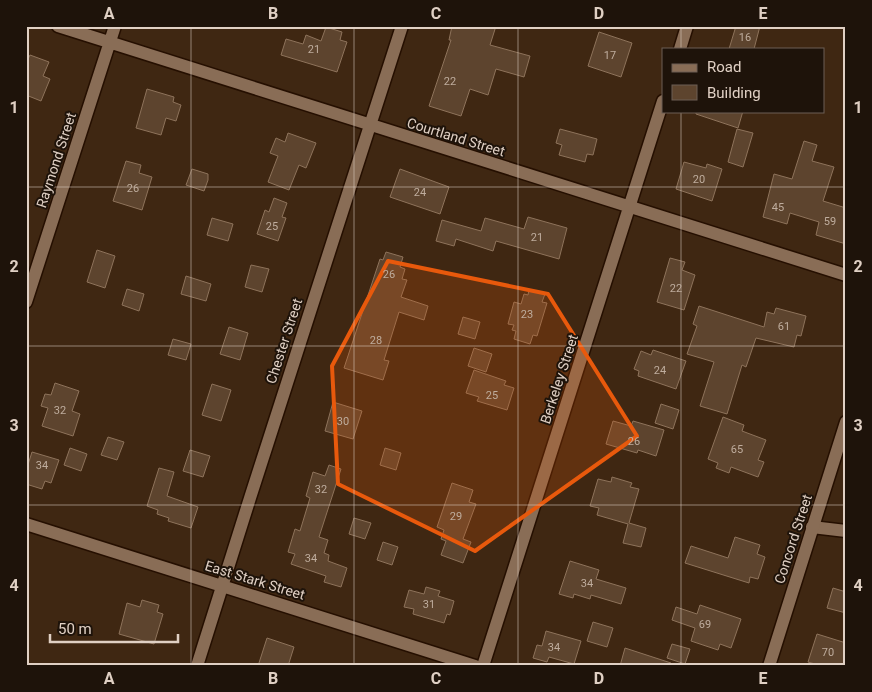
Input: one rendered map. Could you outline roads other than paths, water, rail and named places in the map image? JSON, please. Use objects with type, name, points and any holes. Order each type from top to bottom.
[{"type":"street","name":"Courtland Street","points":[[58,26],[846,275]]},
{"type":"street","name":"Raymond Street","points":[[26,302],[115,26]]},
{"type":"street","name":"Chester Street","points":[[197,666],[402,26]]},
{"type":"street","points":[[680,48],[687,26]]},
{"type":"street","name":"Berkeley Street","points":[[484,666],[662,104]]},
{"type":"street","name":"Concord Street","points":[[769,666],[846,422]]},
{"type":"street","name":"East Stark Street","points":[[26,524],[475,666]]},
{"type":"street","points":[[812,527],[846,531]]}]
